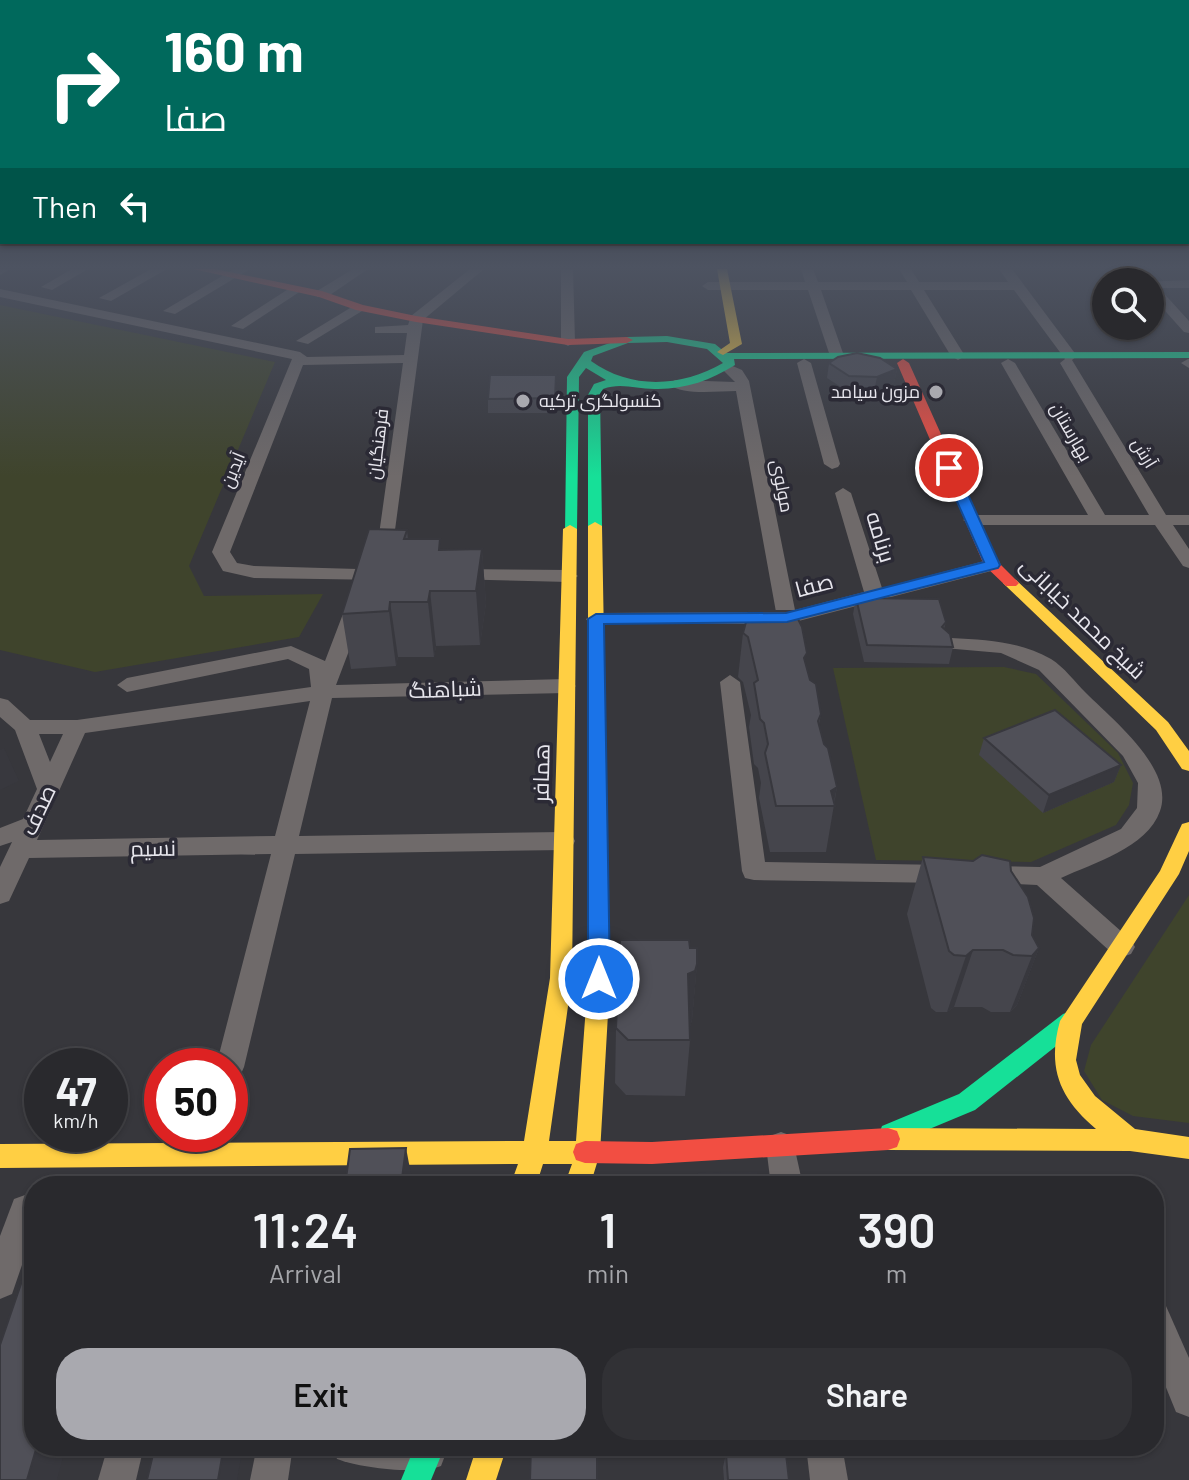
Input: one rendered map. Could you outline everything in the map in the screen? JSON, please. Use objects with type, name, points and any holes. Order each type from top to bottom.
[{"type":"main road","points":[[535,338],[568,342],[667,339],[724,357],[804,363],[1008,363],[1069,359]]},
{"type":"main road","points":[[568,342],[585,359],[589,370],[617,380],[675,384],[704,379],[736,344],[734,338]]},
{"type":"main road","points":[[585,359],[599,347],[627,340]]},
{"type":"main road","points":[[724,357],[958,356],[1189,361]]},
{"type":"main road","name":"همافر","points":[[526,1176],[535,1151],[561,978],[573,377],[585,359]]},
{"type":"main road","name":"شیخ محمد خیابانی","points":[[903,363],[992,565],[1184,748],[1189,765]]},
{"type":"main road","points":[[580,1176],[588,1153],[599,979],[594,395],[598,387],[617,380]]},
{"type":"main road","points":[[571,444],[594,444]]},
{"type":"main road","points":[[1162,726],[1189,727]]},
{"type":"main road","points":[[1130,1140],[1093,1114],[1070,1081],[1062,1048],[1071,1021],[1169,874],[1189,829]]},
{"type":"main road","points":[[563,841],[598,840]]},
{"type":"main road","points":[[880,1139],[967,1102],[1071,1021]]},
{"type":"main road","points":[[248,1144],[588,1153],[880,1139],[1130,1140],[1189,1148]]},
{"type":"main road","points":[[0,1156],[144,1147]]},
{"type":"main road","points":[[481,1480],[489,1456]]},
{"type":"street","points":[[215,338],[300,356],[298,361],[409,359]]},
{"type":"street","points":[[303,341],[308,338]]},
{"type":"street","name":"فرهنگیان","points":[[323,692],[383,574],[413,338]]},
{"type":"street","points":[[831,338],[837,356]]},
{"type":"street","points":[[947,338],[958,356]]},
{"type":"street","name":"آرش","points":[[1054,338],[1161,521],[1189,562]]},
{"type":"street","name":"مولوی","points":[[724,357],[740,377],[787,618]]},
{"type":"street","name":"آیدین","points":[[298,361],[221,552],[230,567],[254,572],[383,574]]},
{"type":"street","points":[[804,363],[832,464]]},
{"type":"street","name":"بهارستان","points":[[1008,363],[1100,521]]},
{"type":"street","points":[[675,384],[742,386]]},
{"type":"street","name":"برنامه","points":[[843,493],[874,594]]},
{"type":"street","points":[[972,520],[1189,520]]},
{"type":"street","name":"صفا","points":[[596,619],[787,618],[992,565]]},
{"type":"street","points":[[445,575],[569,576]]},
{"type":"street","points":[[730,682],[754,871],[1043,876],[1129,835],[1149,810],[1149,783],[1132,752],[1046,665],[1004,647],[951,644]]},
{"type":"street","points":[[127,685],[291,652],[319,666],[323,692],[235,1048]]},
{"type":"street","name":"شباهنگ","points":[[25,727],[77,727],[323,692],[566,686]]},
{"type":"street","points":[[0,705],[25,727],[48,788]]},
{"type":"street","name":"صدف","points":[[0,894],[10,843],[31,825],[77,727]]},
{"type":"street","name":"نسیم","points":[[10,843],[285,846],[563,841]]},
{"type":"street","points":[[1043,876],[1122,947]]},
{"type":"street","points":[[781,1146],[786,1176]]},
{"type":"street","points":[[0,1282],[24,1213]]},
{"type":"street","points":[[1164,1341],[1189,1399]]},
{"type":"street","points":[[117,1480],[123,1456]]},
{"type":"street","points":[[269,1480],[273,1456]]},
{"type":"street","points":[[404,1456],[425,1460]]},
{"type":"street","points":[[825,1456],[829,1480]]},
{"type":"green space","points":[[0,338],[160,338],[275,362],[189,566],[204,596],[323,594],[299,637],[95,672],[0,650]]},
{"type":"green space","points":[[1004,667],[1036,674],[1118,753],[1133,783],[1129,805],[1116,825],[1031,862],[876,860],[833,668]]},
{"type":"green space","points":[[1189,895],[1189,1123],[1133,1116],[1102,1100],[1084,1071],[1091,1045]]},
{"type":"building","points":[[857,353],[880,358],[897,369],[877,377],[849,376],[829,363],[838,357]]},
{"type":"building","points":[[490,375],[556,375],[555,398],[488,399]]},
{"type":"building","points":[[369,529],[407,530],[404,539],[440,539],[439,550],[482,549],[476,591],[430,591],[428,602],[390,602],[389,611],[342,614]]},
{"type":"building","points":[[856,598],[939,599],[946,622],[942,627],[950,634],[953,647],[867,645]]},
{"type":"building","points":[[749,611],[794,611],[802,627],[807,653],[804,658],[810,680],[816,684],[821,714],[818,721],[837,787],[831,791],[835,806],[776,806],[765,753],[768,744],[754,683],[758,680],[748,637],[743,633]]},
{"type":"building","points":[[1055,710],[1121,765],[1049,795],[984,738]]},
{"type":"building","points":[[982,855],[1010,861],[1011,871],[1028,897],[1034,918],[1032,935],[1039,948],[1032,956],[1013,955],[1003,950],[973,950],[966,956],[954,955],[949,951],[923,857],[973,861]]},
{"type":"building","points":[[620,940],[689,940],[690,948],[697,948],[695,971],[688,974],[690,1040],[628,1040],[616,1028]]},
{"type":"building","points":[[406,1148],[402,1176],[346,1176],[350,1149]]},
{"type":"building","points":[[756,1173],[756,1176],[699,1176]]},
{"type":"building","points":[[24,1275],[24,1456],[34,1456],[27,1480],[0,1480],[0,1345]]},
{"type":"building","points":[[153,1456],[222,1456],[218,1480],[147,1480]]},
{"type":"building","points":[[531,1456],[597,1456],[597,1480],[530,1480]]},
{"type":"building","points":[[726,1456],[786,1456],[789,1480],[728,1480]]},
{"type":"traffic: fast","points":[[667,339],[711,346],[731,363],[697,379],[657,386],[618,380],[600,373],[585,362],[588,354],[627,340],[667,339]]},
{"type":"traffic: fast","points":[[726,356],[1189,355]]},
{"type":"traffic: fast","points":[[570,529],[573,377],[585,362]]},
{"type":"traffic: fast","points":[[595,526],[594,395],[598,387],[617,380]]},
{"type":"traffic: fast","points":[[891,1134],[967,1102],[1071,1021]]},
{"type":"traffic: fast","points":[[416,1480],[426,1456]]},
{"type":"traffic: slow","points":[[723,352],[736,344],[735,338]]},
{"type":"traffic: slow","points":[[580,1176],[588,1153],[599,979],[595,526]]},
{"type":"traffic: slow","points":[[526,1176],[535,1151],[561,978],[570,529]]},
{"type":"traffic: slow","points":[[1011,583],[1162,726],[1189,765]]},
{"type":"traffic: slow","points":[[1130,1140],[1086,1104],[1076,1090],[1068,1076],[1065,1041],[1071,1021],[1169,874],[1189,829]]},
{"type":"traffic: slow","points":[[888,1139],[1130,1140],[1189,1148]]},
{"type":"traffic: slow","points":[[0,1156],[585,1152]]},
{"type":"traffic: slow","points":[[481,1480],[489,1456]]},
{"type":"traffic: jam","points":[[542,338],[568,342],[627,340]]},
{"type":"traffic: jam","points":[[903,363],[992,565],[1011,583]]},
{"type":"traffic: jam","points":[[585,1152],[652,1153],[888,1139]]},
{"type":"place","name":"مزون سیامد","points":[[936,392]]},
{"type":"place","name":"کنسولگری ترکیه","points":[[523,401]]},
{"type":"route","points":[[599,979],[596,619],[787,618],[992,565],[949,468]]}]
